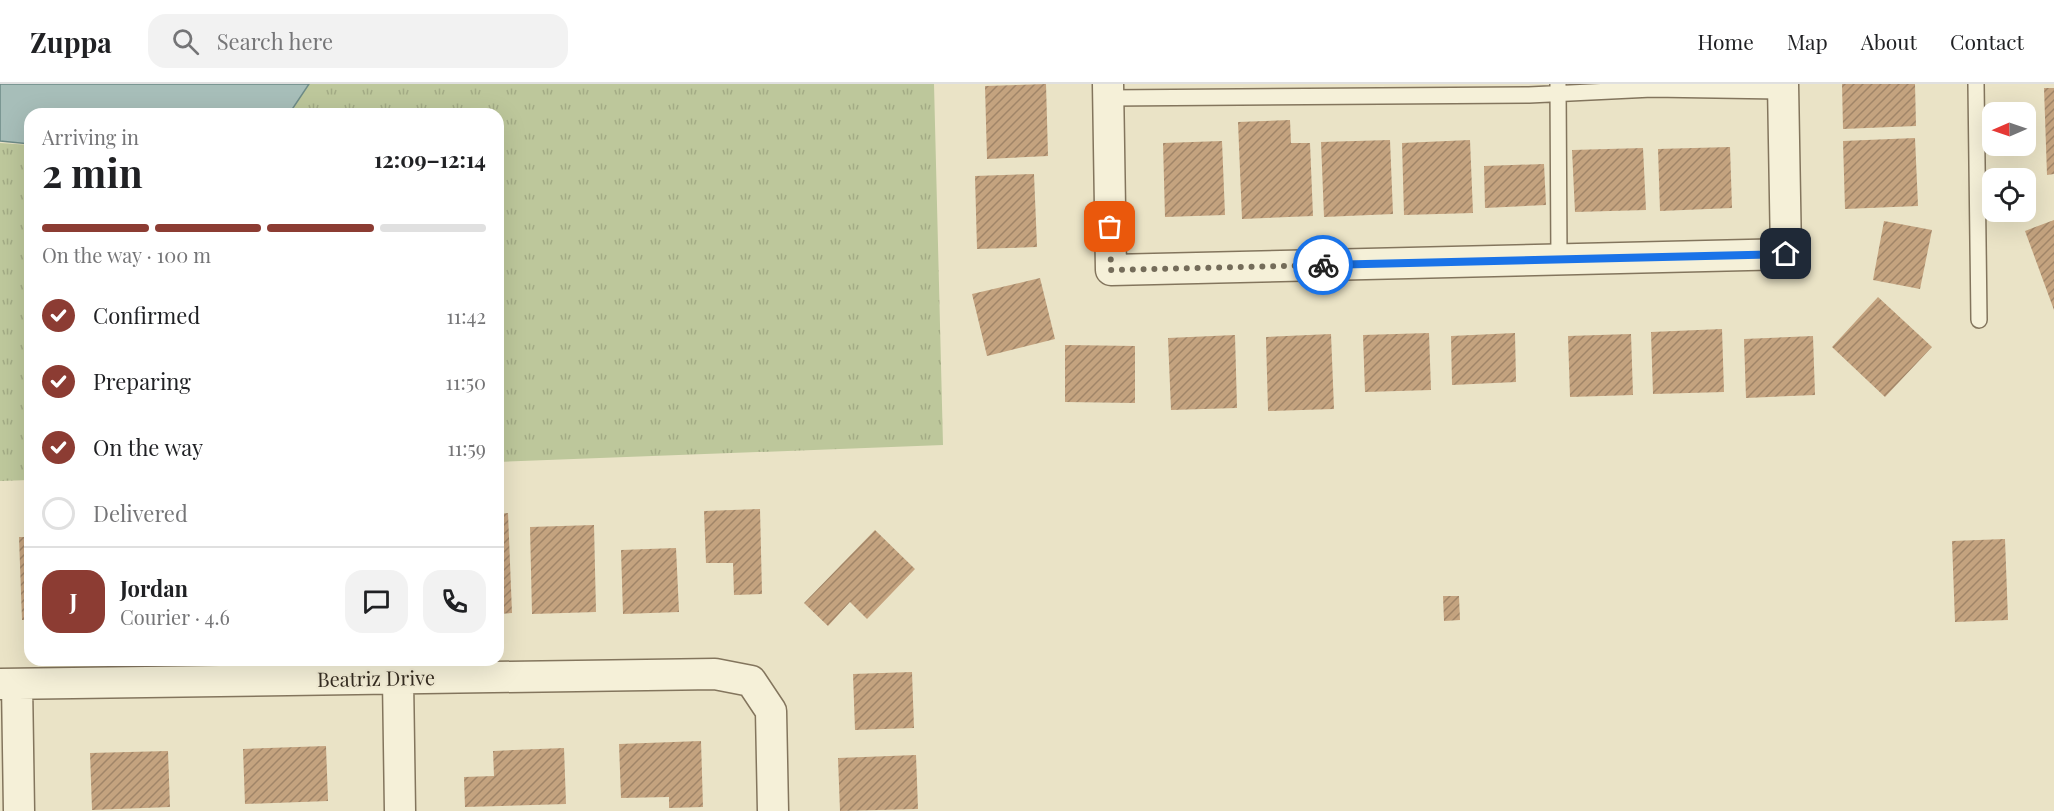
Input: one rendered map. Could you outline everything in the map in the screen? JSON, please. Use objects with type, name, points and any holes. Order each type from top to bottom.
[{"type":"street","points":[[1108,91],[1111,270],[1786,254],[1783,87]]},
{"type":"street","name":"Beatriz Drive","points":[[9,684],[715,674],[751,681],[771,711],[773,811]]},
{"type":"street","points":[[398,679],[400,811]]},
{"type":"street","points":[[9,684],[19,811]]},
{"type":"lane","points":[[1976,84],[1979,320]]},
{"type":"lane","points":[[1108,91],[1783,87]]},
{"type":"lane","points":[[1559,89],[1560,259]]},
{"type":"green space","points":[[309,84],[934,84],[943,445],[504,462],[504,108],[293,108]]},
{"type":"green space","points":[[0,143],[24,145],[24,480],[0,481]]},
{"type":"water","points":[[0,84],[309,84],[293,108],[24,108],[24,143],[0,141]]},
{"type":"building","points":[[1046,84],[1048,156],[987,159],[985,86]]},
{"type":"building","points":[[1842,84],[1915,84],[1916,126],[1843,129]]},
{"type":"building","points":[[2044,88],[2054,88],[2054,174],[2047,175]]},
{"type":"building","points":[[1290,120],[1291,143],[1310,143],[1313,216],[1242,219],[1238,122]]},
{"type":"building","points":[[1915,138],[1918,206],[1845,209],[1843,141]]},
{"type":"building","points":[[1390,140],[1393,214],[1324,217],[1321,142]]},
{"type":"building","points":[[1470,140],[1473,213],[1404,215],[1402,143]]},
{"type":"building","points":[[1222,141],[1225,215],[1165,217],[1163,143]]},
{"type":"building","points":[[1730,147],[1732,208],[1660,211],[1658,149]]},
{"type":"building","points":[[1643,148],[1646,210],[1575,212],[1572,150]]},
{"type":"building","points":[[1544,164],[1546,205],[1485,208],[1484,166]]},
{"type":"building","points":[[1034,174],[1037,247],[977,249],[975,176]]},
{"type":"building","points":[[2054,220],[2054,310],[2025,231]]},
{"type":"building","points":[[1884,221],[1932,230],[1920,289],[1873,280]]},
{"type":"building","points":[[1040,278],[1055,339],[987,356],[972,294]]},
{"type":"building","points":[[1878,297],[1932,347],[1885,397],[1832,347]]},
{"type":"building","points":[[1722,329],[1724,392],[1653,394],[1651,332]]},
{"type":"building","points":[[1429,333],[1431,390],[1365,392],[1363,335]]},
{"type":"building","points":[[1515,333],[1516,382],[1452,385],[1451,336]]},
{"type":"building","points":[[1331,334],[1334,409],[1268,411],[1266,337]]},
{"type":"building","points":[[1631,334],[1633,395],[1570,397],[1568,336]]},
{"type":"building","points":[[1235,335],[1237,408],[1171,410],[1168,338]]},
{"type":"building","points":[[1813,336],[1815,395],[1746,398],[1744,339]]},
{"type":"building","points":[[1065,345],[1135,346],[1135,403],[1065,402]]},
{"type":"building","points":[[760,509],[762,594],[734,595],[733,563],[706,563],[704,511]]},
{"type":"building","points":[[504,513],[508,513],[512,613],[504,614]]},
{"type":"building","points":[[594,525],[596,612],[532,614],[530,527]]},
{"type":"building","points":[[875,530],[915,569],[867,619],[850,602],[828,626],[804,603]]},
{"type":"building","points":[[19,537],[24,537],[24,620],[22,620]]},
{"type":"building","points":[[2005,539],[2008,620],[1955,622],[1952,541]]},
{"type":"building","points":[[676,548],[679,612],[623,614],[621,550]]},
{"type":"building","points":[[1443,596],[1459,596],[1460,620],[1444,621]]},
{"type":"building","points":[[912,672],[914,728],[855,730],[853,674]]},
{"type":"building","points":[[701,741],[703,807],[669,808],[669,797],[621,798],[619,744]]},
{"type":"building","points":[[326,746],[328,801],[245,804],[243,749]]},
{"type":"building","points":[[564,748],[566,804],[465,807],[464,777],[494,776],[493,751]]},
{"type":"building","points":[[168,751],[170,807],[92,810],[90,753]]},
{"type":"building","points":[[916,755],[918,809],[840,811],[838,758]]},
{"type":"way so far","points":[[1110,227],[1111,270],[1323,265]]},
{"type":"route","points":[[1323,265],[1786,254]]}]
